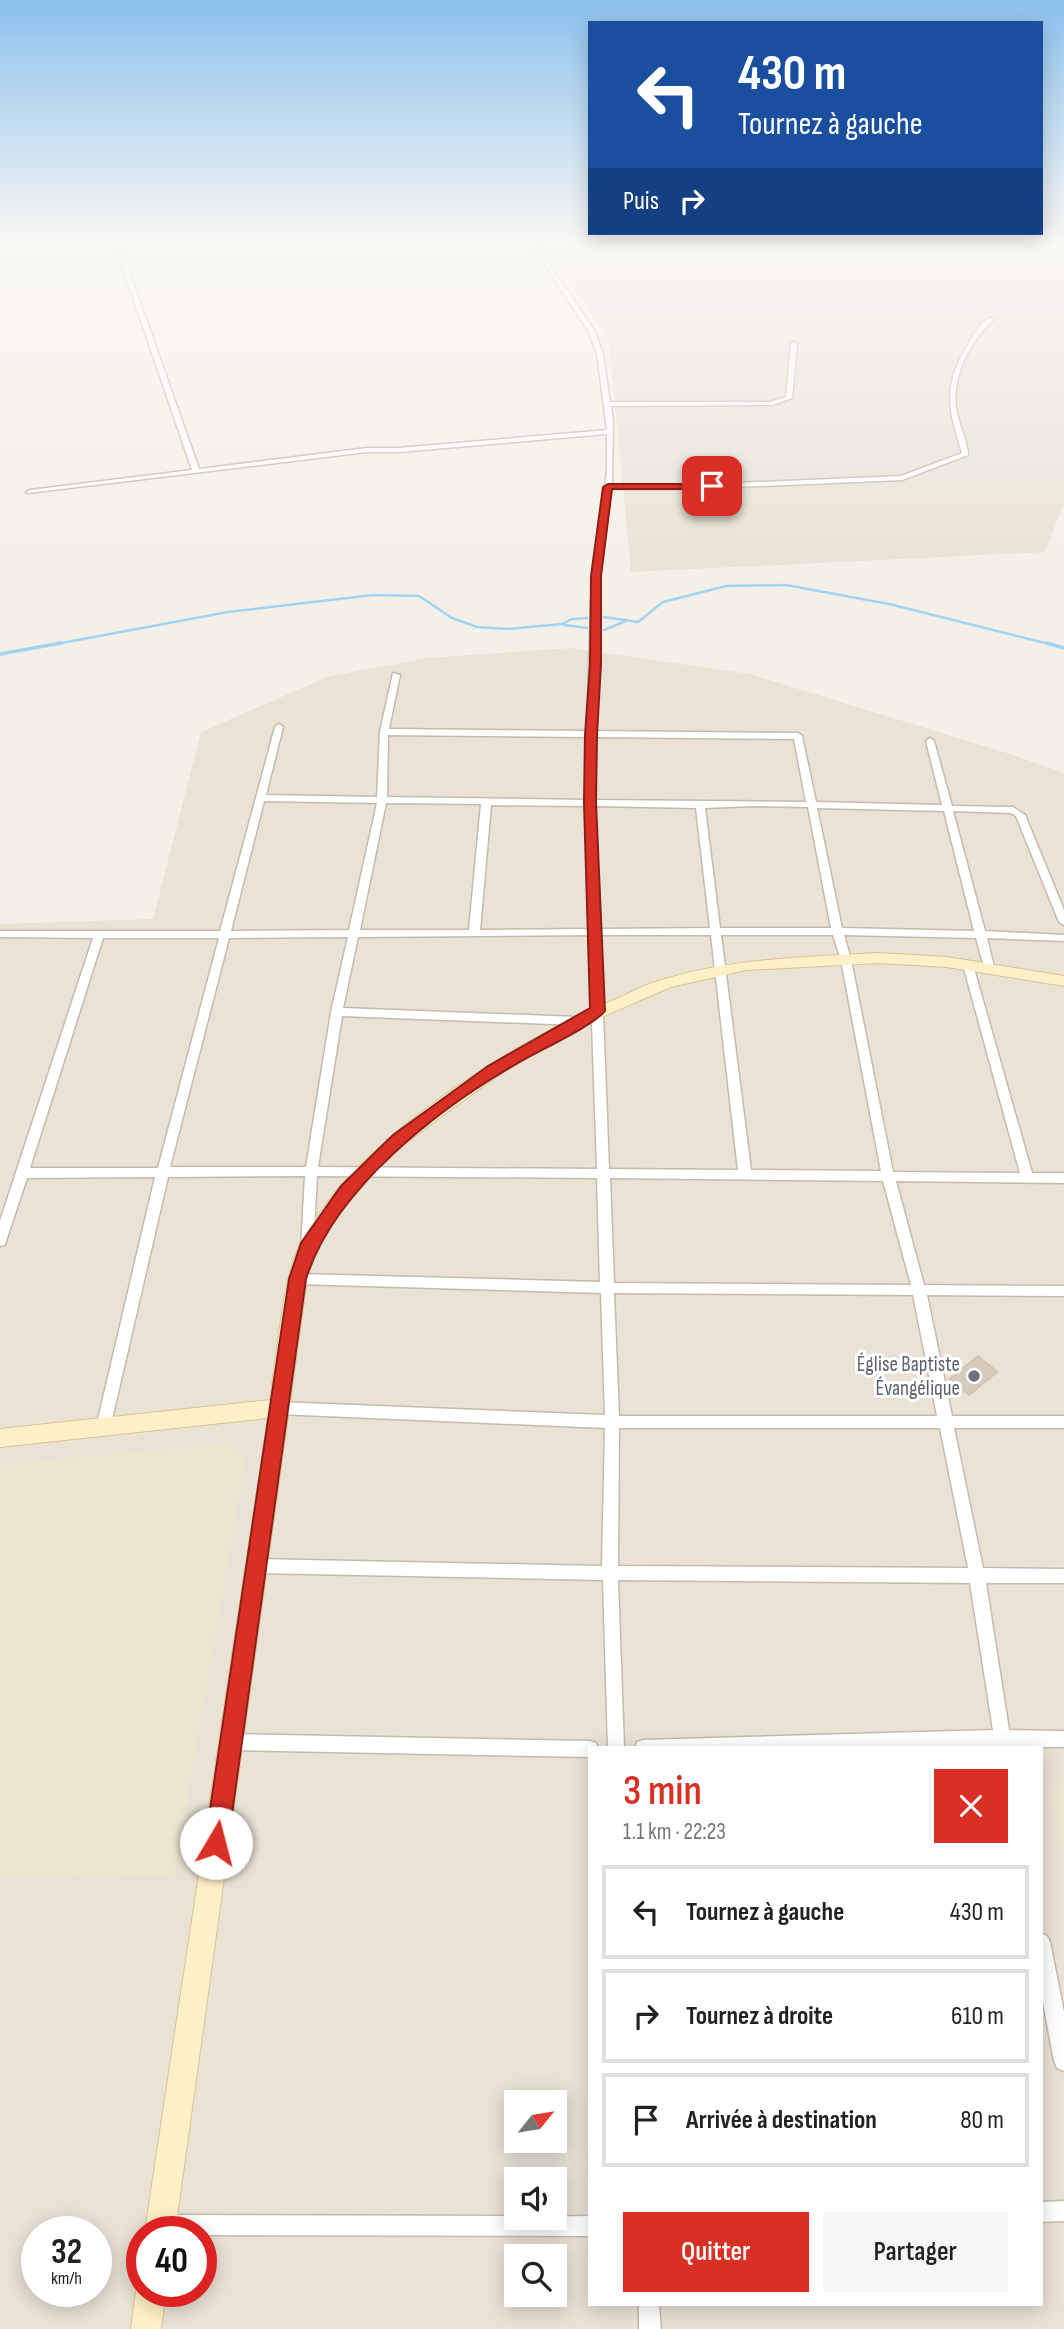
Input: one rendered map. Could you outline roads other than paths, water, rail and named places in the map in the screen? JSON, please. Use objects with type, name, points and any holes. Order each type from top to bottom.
[{"type":"street","points":[[154,351],[196,470]]},
{"type":"street","points":[[599,351],[610,432],[608,487],[596,576],[590,802],[612,1422],[610,1573],[616,1746]]},
{"type":"street","points":[[608,404],[771,404],[784,401],[789,398],[793,351]]},
{"type":"street","points":[[608,487],[690,487],[902,478],[966,454],[954,415],[951,380],[967,351]]},
{"type":"street","points":[[30,492],[367,450],[399,450],[610,432]]},
{"type":"street","points":[[163,2216],[278,1408],[298,1279],[307,1248],[311,1172],[352,933],[382,800],[384,732],[396,676]]},
{"type":"street","points":[[103,1428],[163,1171],[279,727]]},
{"type":"street","points":[[384,732],[797,736],[837,930],[846,960],[888,1175],[919,1290],[977,1576],[1003,1743]]},
{"type":"street","points":[[930,741],[989,967]]},
{"type":"street","points":[[259,798],[1007,810],[1018,812],[1064,922]]},
{"type":"street","points":[[474,933],[486,802]]},
{"type":"street","points":[[700,805],[745,1174]]},
{"type":"street","points":[[0,933],[226,936],[715,929],[980,933],[1064,938]]},
{"type":"street","points":[[0,1241],[99,934]]},
{"type":"street","points":[[307,1248],[327,1216],[365,1171],[398,1139],[454,1097],[577,1021],[667,983],[719,970],[790,961],[879,958],[989,967],[1064,981]]},
{"type":"street","points":[[968,965],[1027,1176]]},
{"type":"street","points":[[337,1012],[577,1021]]},
{"type":"street","points":[[22,1172],[365,1171],[1064,1178]]},
{"type":"street","points":[[298,1279],[607,1287],[1064,1292]]},
{"type":"street","points":[[0,1438],[278,1408],[612,1422],[1064,1422]]},
{"type":"street","points":[[256,1566],[610,1573],[1064,1576]]},
{"type":"street","points":[[787,1746],[1064,1740]]},
{"type":"street","points":[[230,1742],[588,1749]]},
{"type":"street","points":[[1043,1952],[1064,2061]]},
{"type":"street","points":[[1043,2212],[1064,2211]]},
{"type":"street","points":[[217,2228],[588,2226]]},
{"type":"street","points":[[649,2306],[650,2329]]},
{"type":"street","points":[[146,2329],[149,2307]]},
{"type":"waterway","points":[[604,617],[638,622],[663,602],[726,586],[786,585],[889,604],[1053,645]]},
{"type":"waterway","points":[[51,645],[228,612],[373,595],[419,596],[452,618],[477,627],[507,629],[562,624],[572,619],[587,618]]},
{"type":"waterway","points":[[604,630],[626,621]]},
{"type":"waterway","points":[[564,625],[587,628]]},
{"type":"waterway","points":[[0,654],[61,643]]},
{"type":"waterway","points":[[1047,643],[1064,648]]},
{"type":"place","name":"Église Baptiste Évangélique","points":[[974,1376]]}]
